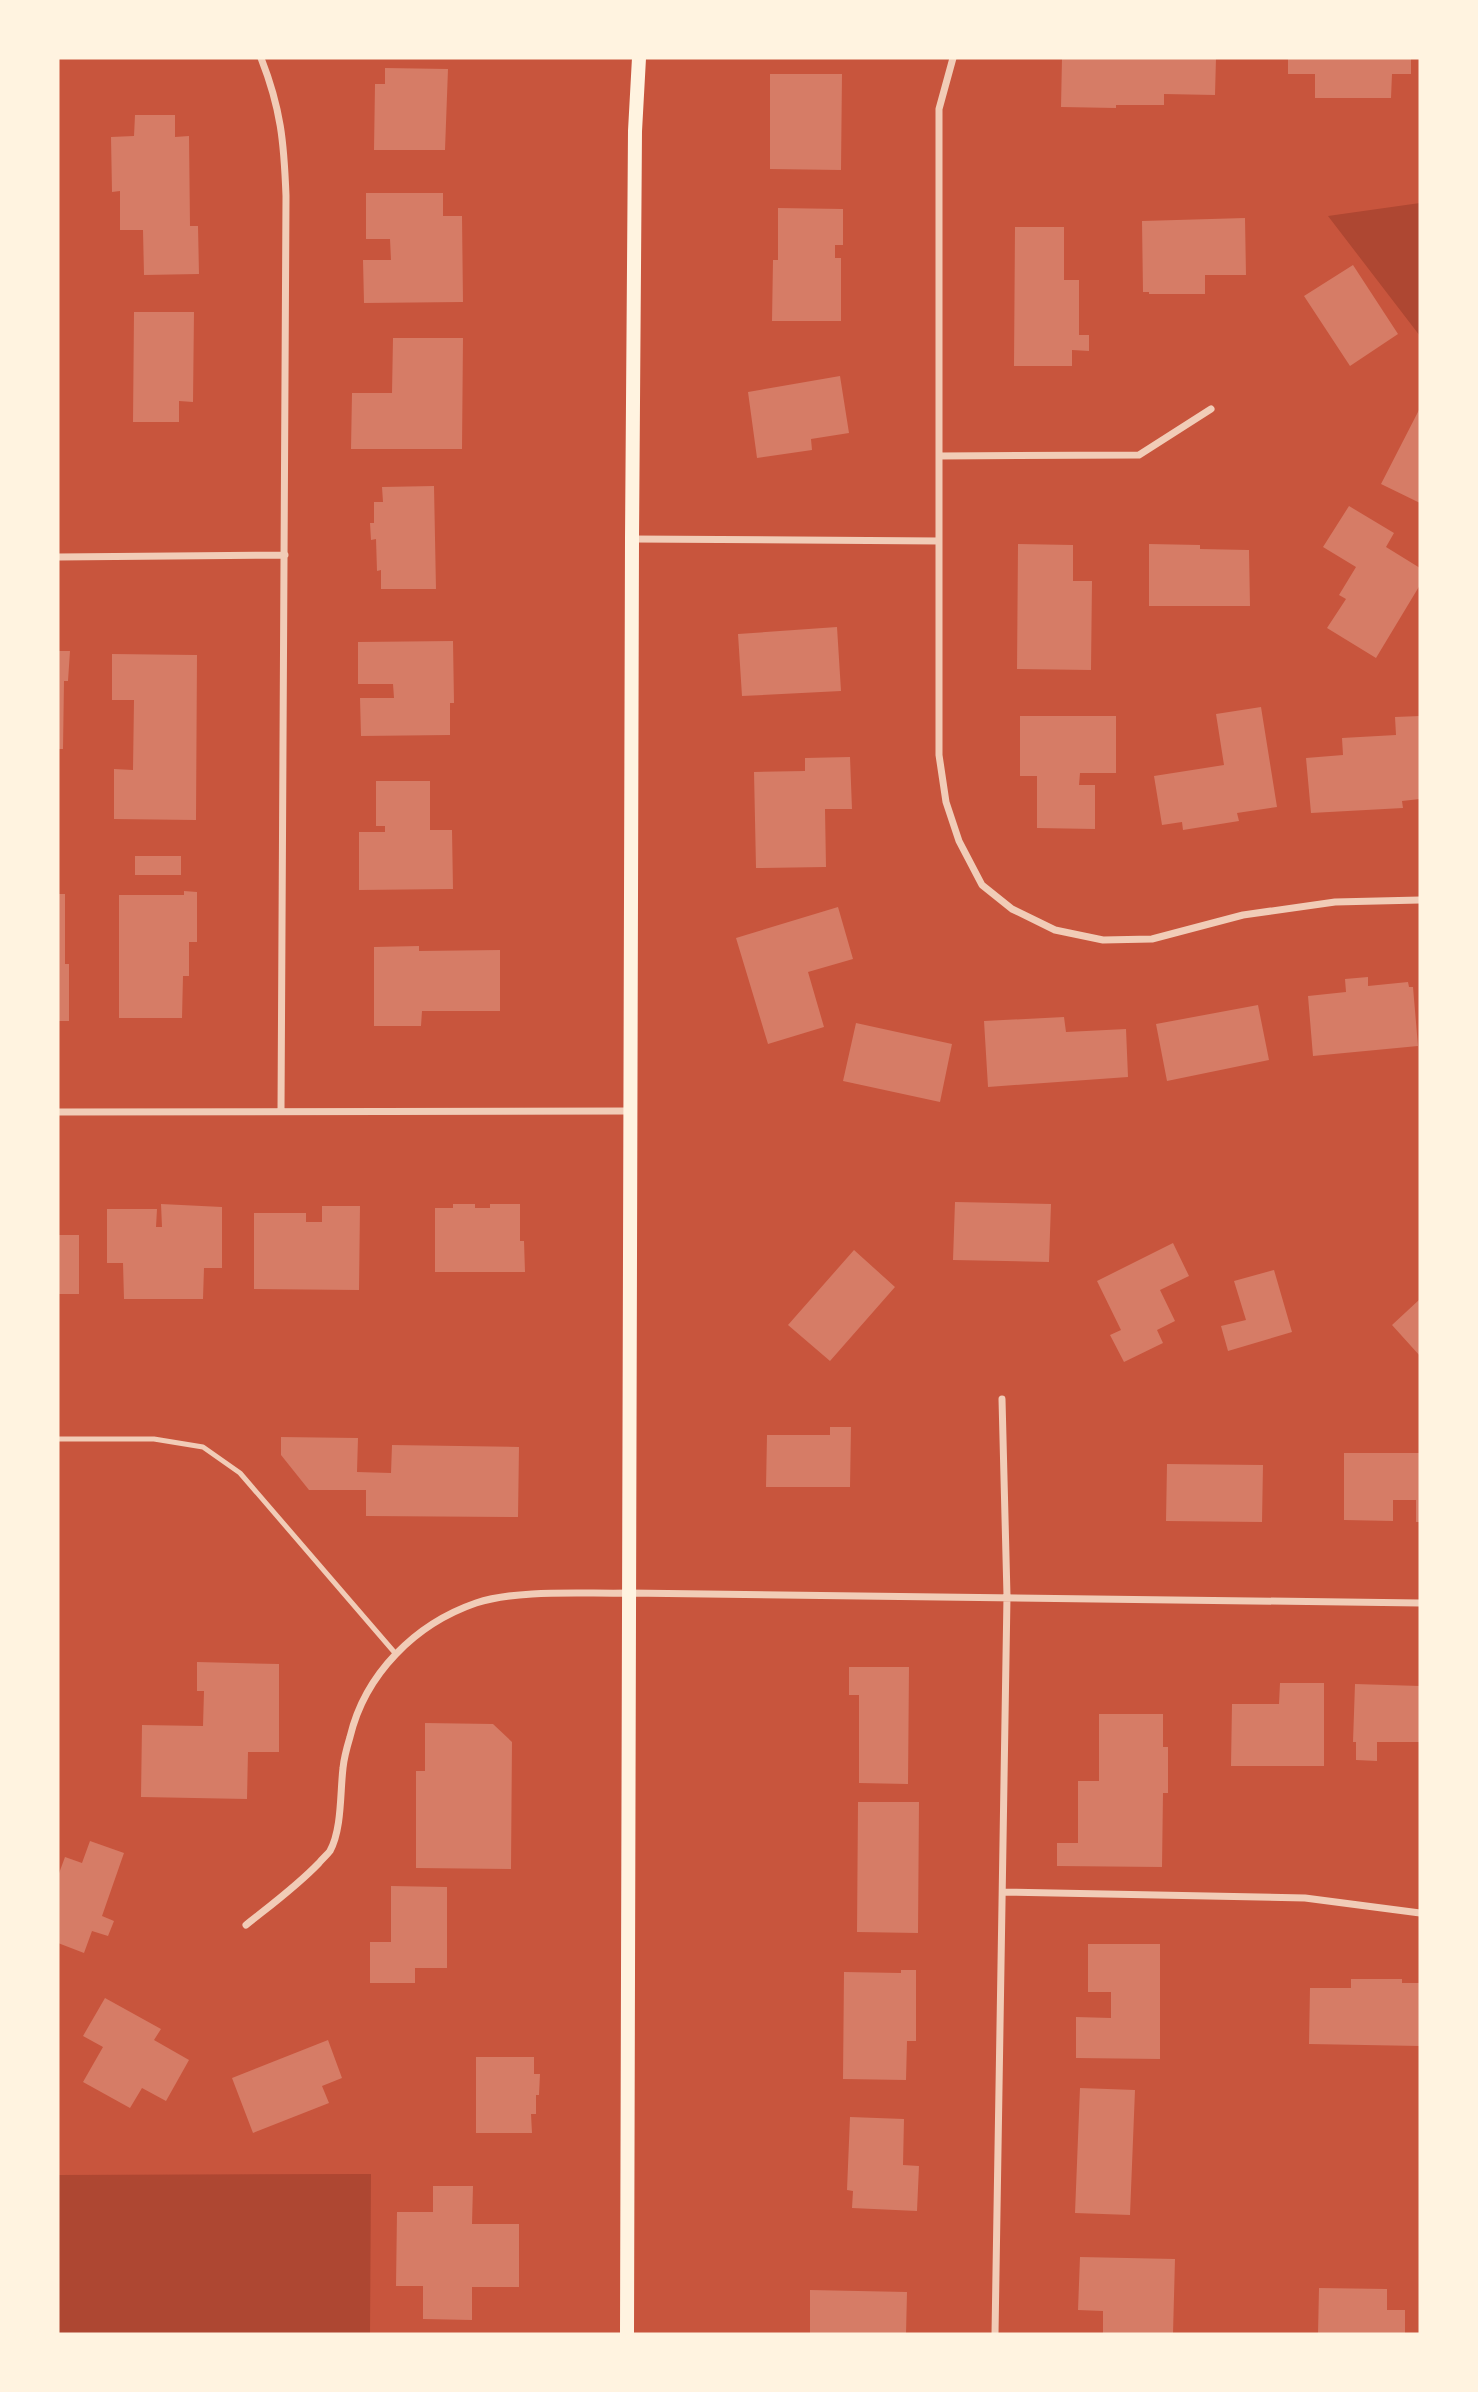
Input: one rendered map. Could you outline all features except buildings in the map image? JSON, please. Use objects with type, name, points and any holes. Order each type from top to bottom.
[{"type":"main road","points":[[627,2334],[632,539],[635,131],[639,58]]},
{"type":"street","points":[[261,58],[276,96],[284,141],[286,196],[281,1111]]},
{"type":"street","points":[[953,58],[939,109],[939,755],[946,802],[959,841],[982,885],[1012,909],[1055,930],[1103,940],[1152,939],[1243,915],[1335,902],[1420,900]]},
{"type":"street","points":[[939,456],[1139,455],[1211,409]]},
{"type":"street","points":[[632,539],[939,541]]},
{"type":"street","points":[[58,557],[285,555]]},
{"type":"street","points":[[58,1112],[631,1111]]},
{"type":"street","points":[[995,2334],[1007,1596],[1002,1399]]},
{"type":"street","points":[[246,1925],[303,1879],[330,1851],[340,1817],[343,1764],[352,1727],[369,1686],[395,1653],[441,1618],[477,1603],[519,1595],[629,1593],[1420,1603]]},
{"type":"street","points":[[1003,1892],[1305,1898],[1420,1913]]},
{"type":"lane","points":[[58,1439],[154,1439],[203,1447],[240,1473],[395,1653]]},
{"type":"shaded area","points":[[1420,203],[1420,336],[1328,216]]},
{"type":"shaded area","points":[[371,2174],[370,2334],[58,2334],[58,2175]]}]
